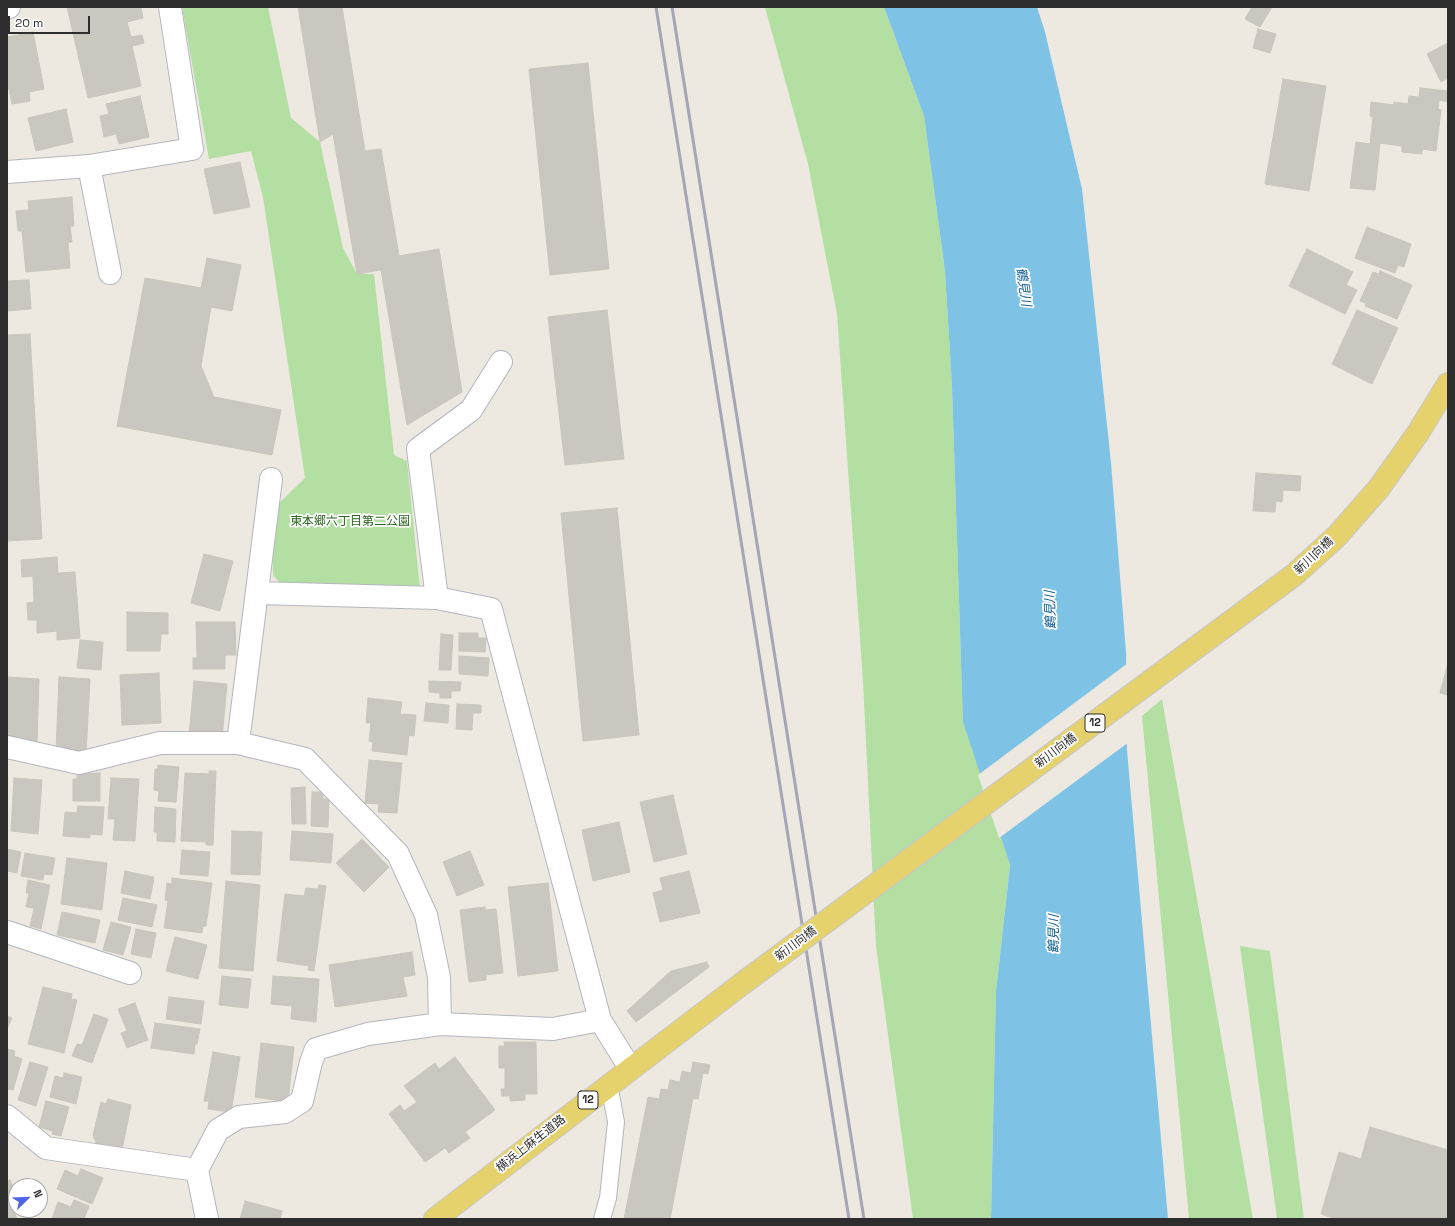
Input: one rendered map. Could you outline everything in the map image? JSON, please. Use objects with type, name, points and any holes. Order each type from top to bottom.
[{"type":"main road","name":"新川向橋","points":[[743,983],[1294,575],[1337,536],[1379,488],[1418,433],[1448,384]]},
{"type":"main road","name":"横浜上麻生道路","points":[[435,1219],[609,1084],[743,983]]},
{"type":"street","points":[[7,172],[89,166],[192,149],[170,7]]},
{"type":"street","points":[[89,166],[110,273]]},
{"type":"street","points":[[437,598],[418,449],[471,410],[501,362]]},
{"type":"street","points":[[238,743],[258,593],[271,478]]},
{"type":"street","points":[[258,593],[437,598],[491,609],[600,1020],[630,1068]]},
{"type":"street","points":[[7,747],[79,763],[160,743],[238,743],[305,759],[398,854],[426,915],[439,977],[440,1024]]},
{"type":"street","points":[[7,932],[130,973]]},
{"type":"street","points":[[207,1219],[197,1170],[218,1130],[239,1117],[285,1112],[302,1101],[310,1062],[316,1049],[368,1034],[440,1024],[553,1029],[600,1020]]},
{"type":"street","points":[[7,1116],[46,1148],[197,1170]]},
{"type":"lane","points":[[602,1219],[608,1198],[616,1122],[609,1084]]},
{"type":"green space","name":"東本郷六丁目第二公園","points":[[182,7],[268,7],[291,118],[320,142],[343,248],[357,274],[374,274],[394,455],[407,461],[420,589],[279,582],[273,575],[272,510],[305,478],[263,197],[251,151],[209,159]]},
{"type":"green space","points":[[765,7],[884,7],[924,116],[945,271],[952,387],[963,721],[1010,865],[996,991],[991,1219],[913,1219],[876,946],[863,681],[837,314],[808,164]]},
{"type":"green space","points":[[1162,699],[1253,1219],[1189,1219],[1142,716]]},
{"type":"green space","points":[[1240,946],[1270,951],[1304,1219],[1277,1219]]},
{"type":"water","name":"鶴見川","points":[[884,7],[1037,7],[1045,32],[1082,189],[1111,463],[1126,652],[1127,750],[1168,1219],[991,1219],[996,991],[1010,865],[963,722],[952,387],[945,271],[924,116]]},
{"type":"pier","points":[[1128,663],[1129,742],[999,838],[978,775]]},
{"type":"building","points":[[67,7],[124,7],[124,9],[141,7],[143,18],[127,22],[131,37],[142,35],[144,43],[132,46],[141,86],[88,98]]},
{"type":"building","points":[[298,7],[342,7],[365,151],[381,149],[399,256],[439,249],[462,392],[407,425],[381,270],[357,274],[333,134],[320,142]]},
{"type":"building","points":[[1252,7],[1272,7],[1260,27],[1245,19]]},
{"type":"building","points":[[1258,29],[1276,34],[1270,53],[1253,48]]},
{"type":"building","points":[[33,32],[44,89],[29,92],[30,101],[12,104],[9,88],[7,89],[7,37]]},
{"type":"building","points":[[1448,43],[1448,78],[1441,82],[1427,54]]},
{"type":"building","points":[[588,63],[609,269],[550,275],[529,69]]},
{"type":"building","points":[[1283,79],[1326,86],[1309,191],[1265,184]]},
{"type":"building","points":[[1420,88],[1448,91],[1448,102],[1439,100],[1438,109],[1441,110],[1436,151],[1422,149],[1422,154],[1402,152],[1402,146],[1380,143],[1375,190],[1350,188],[1356,142],[1370,144],[1373,117],[1370,116],[1371,102],[1394,105],[1394,102],[1408,104],[1409,96],[1419,97]]},
{"type":"building","points":[[140,96],[149,137],[119,144],[116,134],[104,137],[100,116],[109,114],[106,104]]},
{"type":"building","points":[[66,109],[73,142],[36,151],[28,118]]},
{"type":"building","points":[[240,162],[250,207],[214,214],[204,169]]},
{"type":"building","points":[[72,197],[74,226],[70,226],[72,242],[68,242],[70,268],[26,272],[22,231],[18,231],[16,211],[29,210],[28,201]]},
{"type":"building","points":[[1367,227],[1411,244],[1404,267],[1398,265],[1395,273],[1355,258]]},
{"type":"building","points":[[1307,249],[1353,272],[1346,285],[1357,290],[1345,314],[1289,286]]},
{"type":"building","points":[[207,258],[241,265],[232,311],[211,307],[201,366],[214,397],[281,410],[272,455],[117,426],[145,278],[201,288]]},
{"type":"building","points":[[1380,271],[1412,285],[1397,319],[1365,306],[1366,303],[1360,301],[1373,272],[1379,274]]},
{"type":"building","points":[[29,280],[31,309],[7,311],[7,281]]},
{"type":"building","points":[[607,310],[624,459],[565,465],[548,317]]},
{"type":"building","points":[[1357,310],[1398,328],[1372,384],[1332,364]]},
{"type":"building","points":[[30,334],[42,539],[7,541],[7,335]]},
{"type":"building","points":[[1256,473],[1301,476],[1300,491],[1283,490],[1282,502],[1276,501],[1275,512],[1253,511]]},
{"type":"building","points":[[617,508],[639,735],[583,741],[561,513]]},
{"type":"building","points":[[204,554],[233,561],[220,611],[191,603]]},
{"type":"building","points":[[57,557],[58,573],[75,572],[80,638],[57,640],[57,631],[37,633],[37,620],[28,620],[27,603],[34,602],[33,576],[22,577],[21,560]]},
{"type":"building","points":[[127,612],[168,613],[168,634],[161,634],[160,651],[127,651]]},
{"type":"building","points":[[196,622],[235,622],[236,655],[225,655],[225,669],[193,669],[193,658],[197,658]]},
{"type":"building","points":[[459,633],[478,633],[478,638],[486,638],[485,652],[459,651]]},
{"type":"building","points":[[441,634],[453,635],[451,670],[439,670]]},
{"type":"building","points":[[80,640],[103,642],[101,670],[77,668]]},
{"type":"building","points":[[459,656],[489,658],[488,676],[459,674]]},
{"type":"building","points":[[1448,663],[1448,695],[1440,693]]},
{"type":"building","points":[[159,673],[161,723],[122,725],[120,675]]},
{"type":"building","points":[[7,677],[39,679],[37,742],[7,741]]},
{"type":"building","points":[[59,677],[90,679],[86,754],[56,752]]},
{"type":"building","points":[[194,681],[227,684],[222,739],[189,736]]},
{"type":"building","points":[[429,681],[461,682],[460,691],[451,691],[451,698],[440,698],[440,693],[429,692]]},
{"type":"building","points":[[368,698],[402,702],[400,714],[416,715],[414,736],[409,735],[407,755],[372,751],[373,742],[369,741],[371,723],[366,723]]},
{"type":"building","points":[[426,703],[449,705],[448,723],[424,721]]},
{"type":"building","points":[[457,704],[481,705],[481,713],[473,713],[472,730],[456,729]]},
{"type":"building","points":[[369,760],[402,763],[397,813],[378,812],[379,804],[365,803]]},
{"type":"building","points":[[158,765],[179,767],[176,802],[158,801],[159,791],[154,790],[155,769],[158,769]]},
{"type":"building","points":[[209,771],[216,771],[213,845],[206,845],[206,842],[181,841],[185,773],[209,774]]},
{"type":"building","points":[[100,773],[100,801],[73,801],[73,779],[77,779],[77,774]]},
{"type":"building","points":[[14,778],[42,780],[38,834],[11,831]]},
{"type":"building","points":[[111,778],[139,779],[135,841],[113,840],[115,819],[108,819]]},
{"type":"building","points":[[305,787],[306,824],[292,824],[291,788]]},
{"type":"building","points":[[312,792],[323,792],[323,799],[329,799],[328,827],[311,826]]},
{"type":"building","points":[[673,795],[687,854],[654,862],[640,802]]},
{"type":"building","points":[[78,806],[104,807],[102,835],[90,834],[90,838],[63,836],[65,812],[77,813]]},
{"type":"building","points":[[155,807],[176,809],[175,842],[157,841],[157,832],[154,832]]},
{"type":"building","points":[[619,822],[630,872],[593,881],[582,830]]},
{"type":"building","points":[[232,831],[262,832],[260,875],[231,874]]},
{"type":"building","points":[[292,831],[333,834],[331,863],[290,860]]},
{"type":"building","points":[[362,839],[389,867],[364,892],[336,863]]},
{"type":"building","points":[[7,849],[21,852],[17,873],[7,871]]},
{"type":"building","points":[[182,850],[210,852],[208,876],[180,874]]},
{"type":"building","points":[[470,851],[484,885],[457,896],[443,862]]},
{"type":"building","points":[[25,853],[55,858],[52,875],[44,874],[43,880],[21,876]]},
{"type":"building","points":[[67,858],[107,863],[102,910],[61,904]]},
{"type":"building","points":[[125,871],[154,877],[150,899],[121,893]]},
{"type":"building","points":[[689,871],[700,913],[660,922],[653,893],[663,890],[660,878]]},
{"type":"building","points":[[172,878],[212,883],[206,926],[203,926],[202,933],[164,928],[168,901],[165,900],[167,883],[172,884]]},
{"type":"building","points":[[28,880],[50,885],[41,929],[30,926],[34,908],[26,907],[29,893],[26,893]]},
{"type":"building","points":[[226,881],[260,885],[253,971],[219,968]]},
{"type":"building","points":[[548,883],[558,971],[518,976],[508,887]]},
{"type":"building","points":[[319,885],[326,886],[314,971],[308,970],[309,966],[277,961],[285,894],[304,896],[306,888],[318,889]]},
{"type":"building","points":[[123,898],[157,905],[152,927],[118,920]]},
{"type":"building","points":[[485,907],[485,910],[496,909],[503,973],[486,975],[486,980],[469,982],[460,910]]},
{"type":"building","points":[[62,912],[100,920],[95,943],[57,935]]},
{"type":"building","points":[[111,922],[131,927],[123,955],[103,950]]},
{"type":"building","points":[[136,929],[156,933],[151,958],[131,954]]},
{"type":"building","points":[[175,937],[207,945],[198,979],[166,971]]},
{"type":"building","points":[[412,952],[415,975],[403,977],[407,996],[335,1007],[329,965]]},
{"type":"building","points":[[707,962],[709,967],[636,1022],[627,1011],[671,971]]},
{"type":"building","points":[[222,976],[251,979],[248,1008],[219,1005]]},
{"type":"building","points":[[273,976],[319,979],[316,1022],[291,1019],[292,1006],[271,1004]]},
{"type":"building","points":[[43,987],[72,994],[71,999],[77,1000],[64,1053],[28,1044]]},
{"type":"building","points":[[169,997],[204,1001],[201,1024],[166,1019]]},
{"type":"building","points":[[135,1003],[148,1040],[127,1048],[121,1033],[127,1031],[118,1009]]},
{"type":"building","points":[[94,1014],[108,1019],[92,1063],[72,1056],[77,1044],[82,1045]]},
{"type":"building","points":[[7,1016],[12,1018],[7,1029]]},
{"type":"building","points":[[155,1023],[200,1029],[197,1044],[195,1044],[194,1054],[151,1048]]},
{"type":"building","points":[[504,1042],[536,1042],[537,1094],[525,1094],[525,1100],[510,1101],[510,1096],[502,1096],[501,1089],[505,1089],[505,1068],[499,1068],[499,1046],[505,1046]]},
{"type":"building","points":[[261,1043],[294,1047],[288,1102],[255,1097]]},
{"type":"building","points":[[7,1049],[15,1051],[14,1056],[22,1059],[13,1090],[7,1089]]},
{"type":"building","points":[[213,1052],[240,1057],[231,1112],[208,1109],[209,1101],[204,1101]]},
{"type":"building","points":[[455,1057],[495,1110],[465,1132],[470,1138],[449,1153],[445,1148],[425,1162],[389,1114],[400,1105],[404,1111],[417,1102],[404,1086],[435,1063],[439,1069]]},
{"type":"building","points":[[30,1062],[48,1067],[36,1106],[18,1100]]},
{"type":"building","points":[[693,1062],[710,1065],[708,1074],[703,1073],[698,1099],[693,1098],[670,1219],[624,1219],[648,1097],[659,1099],[661,1089],[668,1090],[670,1080],[680,1082],[682,1071],[691,1073]]},
{"type":"building","points":[[64,1073],[82,1077],[76,1104],[50,1097],[55,1076],[63,1078]]},
{"type":"building","points":[[108,1099],[131,1105],[122,1150],[107,1151],[108,1146],[97,1145],[93,1135],[101,1102],[106,1104]]},
{"type":"building","points":[[46,1101],[69,1107],[61,1136],[52,1134],[53,1131],[39,1127]]},
{"type":"building","points":[[1370,1127],[1448,1150],[1447,1219],[1336,1219],[1321,1214],[1339,1152],[1361,1159]]},
{"type":"building","points":[[81,1169],[103,1178],[92,1204],[57,1189],[65,1170],[78,1176]]},
{"type":"building","points":[[7,1181],[8,1218],[17,1219],[7,1219]]},
{"type":"building","points":[[74,1200],[89,1206],[84,1219],[52,1219],[58,1202],[71,1207]]},
{"type":"building","points":[[245,1201],[282,1211],[280,1219],[240,1219]]},
{"type":"railway","points":[[656,7],[849,1219]]},
{"type":"railway","points":[[672,7],[864,1219]]}]
